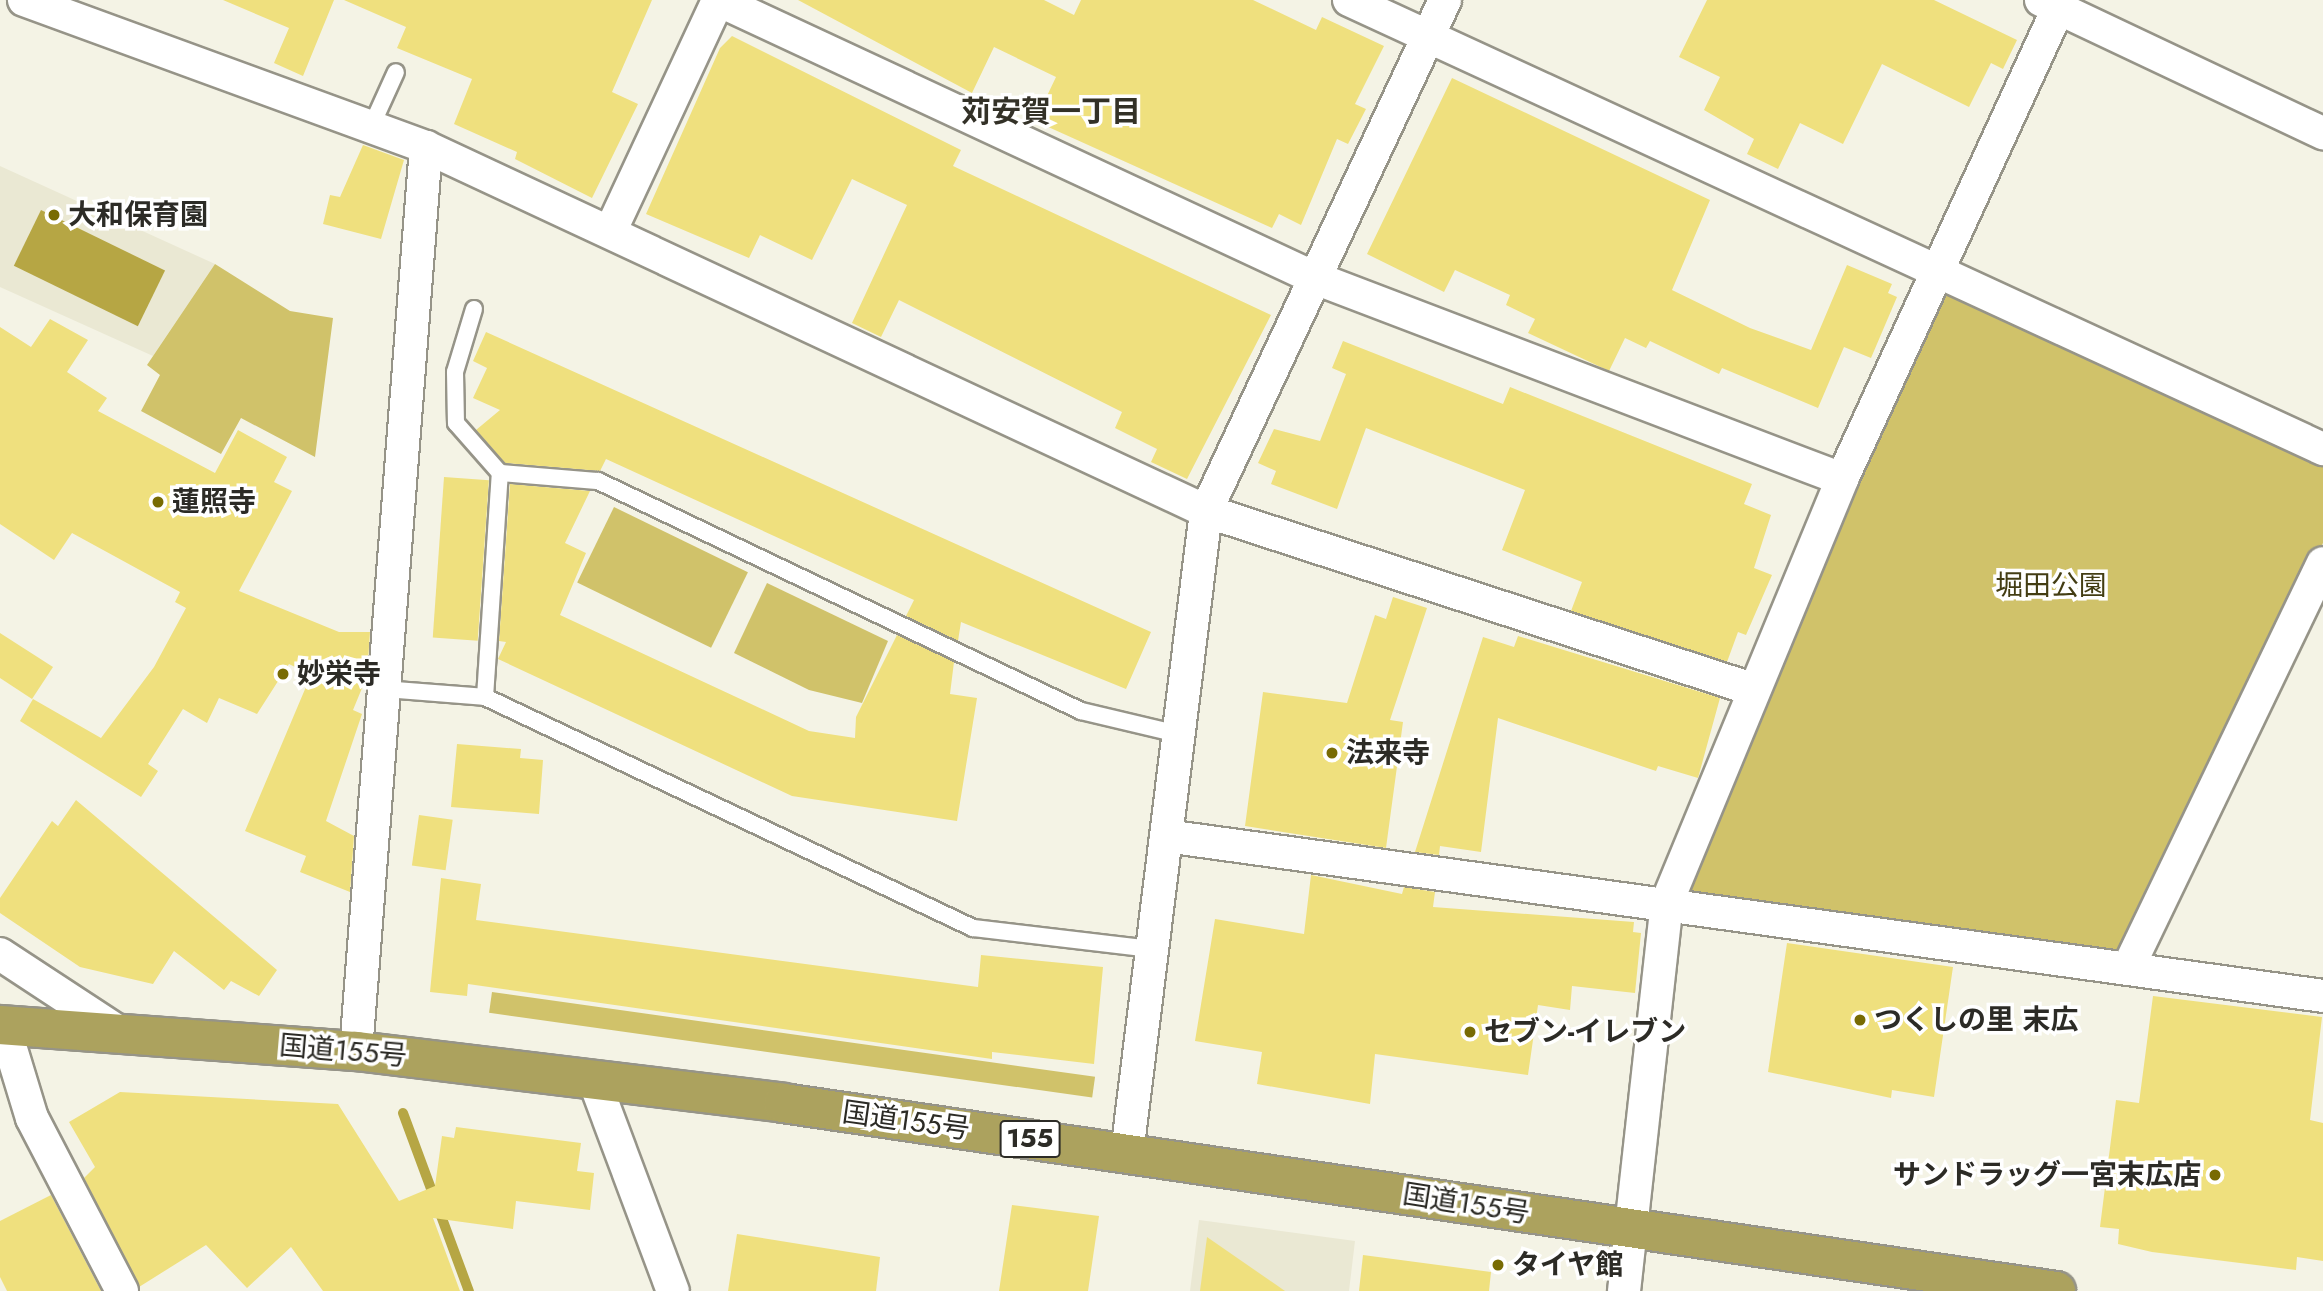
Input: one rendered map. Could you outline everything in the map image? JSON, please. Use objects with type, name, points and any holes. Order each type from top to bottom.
[{"type":"highway","name":"国道155号","points":[[2,1026],[356,1051],[594,1080],[1127,1153],[1630,1230],[2056,1291]]},
{"type":"street","points":[[610,232],[718,0],[1315,278],[1842,480]]},
{"type":"street","points":[[1349,0],[2323,449]]},
{"type":"street","points":[[1127,1153],[1206,511],[1445,0]]},
{"type":"street","points":[[28,1],[426,147],[1206,511],[1752,689]]},
{"type":"street","points":[[1625,1291],[1667,902],[1752,689],[2054,3],[2323,133]]},
{"type":"street","points":[[356,1051],[426,147]]},
{"type":"street","points":[[2129,966],[2323,563]]},
{"type":"street","points":[[1166,836],[1667,902],[2129,966],[2323,996]]},
{"type":"street","points":[[0,954],[122,1034]]},
{"type":"street","points":[[2,1026],[32,1118],[122,1291]]},
{"type":"street","points":[[594,1080],[673,1291]]},
{"type":"lane","points":[[371,127],[396,72]]},
{"type":"lane","points":[[474,309],[455,372],[456,423],[500,473],[598,481],[1081,710],[1178,734]]},
{"type":"lane","points":[[485,697],[500,473]]},
{"type":"lane","points":[[384,689],[485,697],[973,928],[1152,949]]},
{"type":"shaded area","name":"大和保育園","points":[[0,166],[215,264],[153,356],[0,287]]},
{"type":"shaded area","points":[[41,210],[165,270],[138,326],[14,266]]},
{"type":"shaded area","points":[[1199,1220],[1355,1241],[1349,1291],[1190,1291]]},
{"type":"green space","points":[[215,264],[290,311],[333,318],[315,457],[241,418],[221,454],[141,411],[160,375],[147,365]]},
{"type":"green space","name":"堀田公園","points":[[1938,277],[2323,460],[2323,543],[2125,956],[1675,899]]},
{"type":"green space","points":[[614,507],[748,572],[711,648],[577,582]]},
{"type":"green space","points":[[767,583],[888,641],[862,703],[809,690],[734,653]]},
{"type":"green space","points":[[492,992],[1095,1077],[1092,1098],[489,1013]]},
{"type":"building","points":[[223,0],[334,0],[303,76],[274,63],[289,28]]},
{"type":"building","points":[[344,0],[652,0],[612,92],[638,104],[592,198],[515,159],[517,152],[454,124],[472,79],[397,48],[406,27]]},
{"type":"building","points":[[798,0],[1044,0],[1074,15],[1081,0],[1253,0],[1316,30],[1322,17],[1384,46],[1355,104],[1366,109],[1348,144],[1337,139],[1301,225],[1279,214],[1272,228],[1035,121],[1056,77],[994,47],[972,93]]},
{"type":"building","points":[[1707,0],[1934,0],[2017,40],[2003,69],[1991,63],[1969,107],[1882,64],[1843,144],[1800,123],[1778,169],[1747,154],[1754,139],[1704,110],[1720,77],[1679,57]]},
{"type":"building","points":[[732,36],[961,150],[953,166],[1271,315],[1187,479],[1151,462],[1157,449],[1115,428],[1122,412],[899,300],[881,337],[852,323],[907,205],[852,179],[812,260],[760,235],[749,258],[646,214],[720,48]]},
{"type":"building","points":[[1452,78],[1710,200],[1672,290],[1750,328],[1811,350],[1847,265],[1892,284],[1888,293],[1897,297],[1871,358],[1844,347],[1818,408],[1722,368],[1719,374],[1650,341],[1646,348],[1625,338],[1609,371],[1528,333],[1535,319],[1506,305],[1510,295],[1455,270],[1444,292],[1367,254]]},
{"type":"building","points":[[363,145],[404,160],[381,239],[323,224],[330,195],[340,197]]},
{"type":"building","points":[[50,319],[88,340],[67,372],[107,398],[98,411],[215,473],[238,430],[287,457],[274,482],[292,491],[239,591],[339,632],[370,632],[367,676],[353,710],[362,714],[326,821],[354,836],[350,892],[300,872],[306,856],[245,831],[311,675],[289,664],[257,714],[219,698],[207,723],[183,709],[148,764],[158,771],[141,797],[20,721],[33,699],[101,738],[154,667],[186,608],[175,602],[180,592],[72,533],[54,560],[0,524],[0,327],[31,347]]},
{"type":"building","points":[[486,332],[1151,632],[1126,689],[961,622],[958,641],[906,616],[914,600],[606,459],[600,471],[505,463],[476,430],[500,410],[473,398],[487,368],[473,361]]},
{"type":"building","points":[[1343,341],[1503,404],[1510,387],[1752,484],[1744,504],[1771,515],[1754,568],[1772,575],[1746,635],[1738,632],[1727,662],[1571,611],[1582,582],[1502,550],[1525,490],[1366,428],[1337,509],[1271,484],[1276,471],[1258,463],[1274,429],[1320,441],[1346,374],[1332,368]]},
{"type":"building","points":[[444,477],[489,480],[478,641],[433,638]]},
{"type":"building","points":[[510,484],[590,491],[565,543],[586,553],[560,615],[809,731],[855,738],[856,717],[897,635],[954,662],[950,694],[977,698],[957,821],[792,796],[498,659],[506,642],[499,641]]},
{"type":"building","points":[[1393,597],[1427,608],[1390,720],[1403,722],[1386,848],[1245,826],[1263,692],[1347,703],[1375,615],[1386,619]]},
{"type":"building","points":[[0,633],[53,667],[32,699],[0,678]]},
{"type":"building","points":[[1518,636],[1720,698],[1698,778],[1658,766],[1656,771],[1498,718],[1481,852],[1440,846],[1439,855],[1415,852],[1483,637],[1514,647]]},
{"type":"building","points":[[457,744],[521,749],[520,758],[543,760],[539,814],[451,807]]},
{"type":"building","points":[[76,800],[277,970],[259,996],[231,981],[224,990],[174,951],[153,984],[80,967],[0,913],[0,898],[52,821],[58,826]]},
{"type":"building","points":[[419,815],[453,820],[446,870],[412,866]]},
{"type":"building","points":[[1311,875],[1402,894],[1404,887],[1435,892],[1433,907],[1634,922],[1633,932],[1641,933],[1635,993],[1572,986],[1570,1010],[1538,1005],[1528,1075],[1375,1054],[1370,1104],[1257,1084],[1262,1052],[1195,1041],[1215,919],[1304,934]]},
{"type":"building","points":[[441,878],[481,884],[476,920],[978,987],[981,955],[1103,967],[1094,1064],[992,1052],[992,1059],[468,984],[467,996],[430,992]]},
{"type":"building","name":"つくしの里 末広","points":[[1787,943],[1953,967],[1934,1097],[1892,1090],[1891,1098],[1768,1072]]},
{"type":"building","name":"サンドラッグ一宮末広店","points":[[2153,996],[2322,1017],[2310,1120],[2323,1123],[2323,1261],[2297,1257],[2296,1270],[2152,1252],[2118,1244],[2119,1229],[2100,1227],[2116,1100],[2139,1103]]},
{"type":"building","points":[[120,1092],[338,1104],[399,1201],[435,1186],[442,1136],[454,1138],[456,1127],[581,1143],[577,1171],[594,1173],[590,1210],[516,1201],[513,1229],[433,1218],[460,1291],[323,1291],[291,1247],[247,1288],[206,1245],[139,1287],[84,1178],[95,1167],[69,1122]]},
{"type":"building","points":[[51,1195],[101,1291],[7,1291],[0,1277],[0,1221]]},
{"type":"building","points":[[1012,1205],[1099,1216],[1088,1291],[999,1291]]},
{"type":"building","points":[[737,1234],[880,1257],[876,1291],[728,1291]]},
{"type":"building","points":[[1207,1237],[1285,1291],[1200,1291]]},
{"type":"building","points":[[1363,1255],[1491,1272],[1489,1291],[1359,1291]]},
{"type":"waterway","points":[[403,1113],[469,1291]]},
{"type":"place","name":"大和保育園","points":[[54,215]]},
{"type":"place","name":"蓮照寺","points":[[158,502]]},
{"type":"place","name":"妙栄寺","points":[[283,674]]},
{"type":"place","name":"法来寺","points":[[1332,753]]},
{"type":"place","name":"つくしの里 末広","points":[[1860,1020]]},
{"type":"place","name":"セブン-イレブン","points":[[1470,1032]]},
{"type":"place","name":"サンドラッグ一宮末広店","points":[[2215,1175]]},
{"type":"place","name":"タイヤ館","points":[[1498,1265]]},
{"type":"district","name":"苅安賀一丁目","points":[[1051,112]]}]
